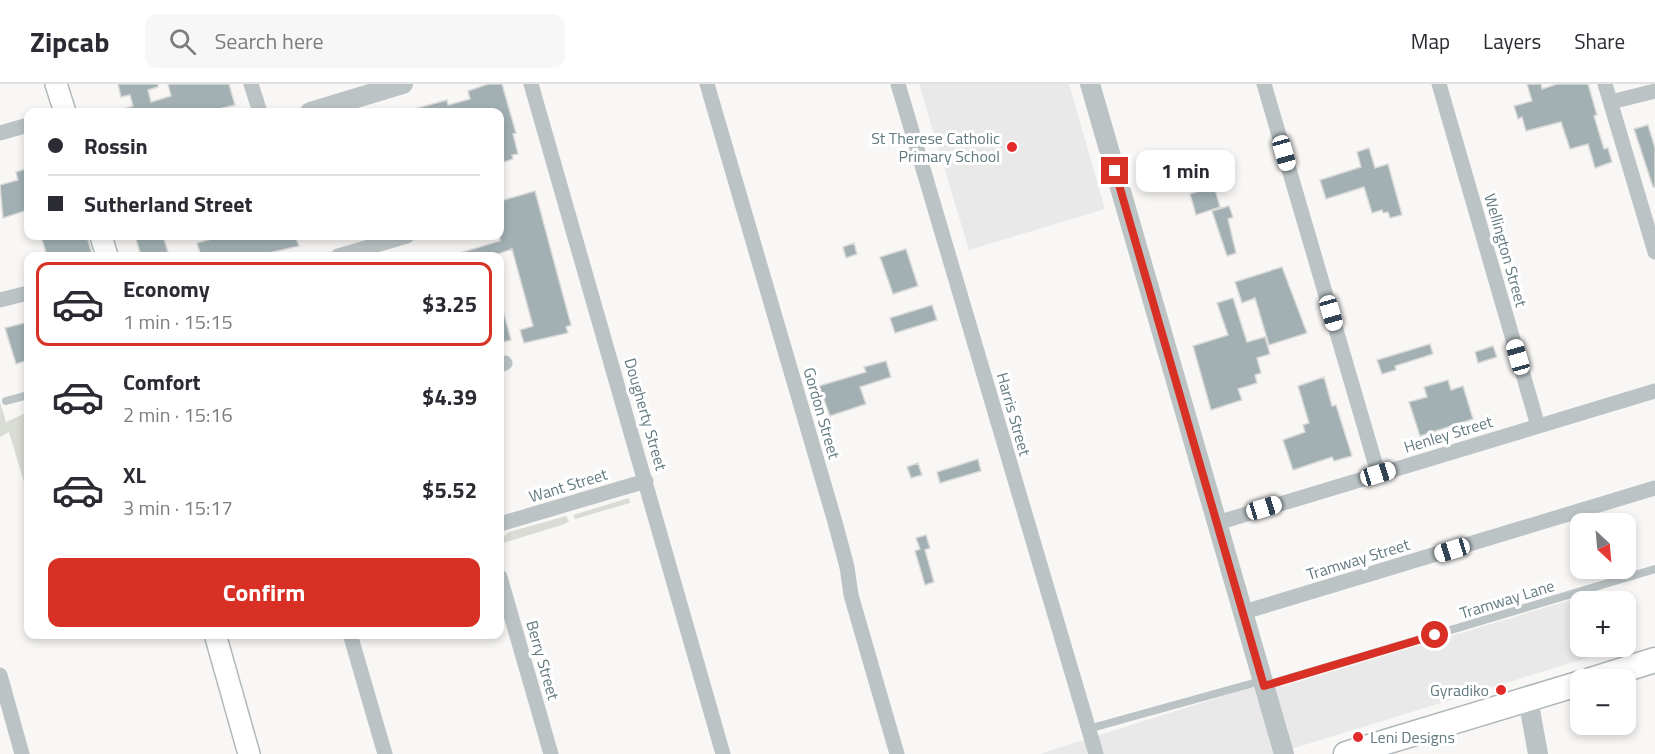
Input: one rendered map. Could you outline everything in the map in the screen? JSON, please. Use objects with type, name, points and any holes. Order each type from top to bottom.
[{"type":"main road","points":[[56,84],[64,108]]},
{"type":"main road","points":[[216,639],[249,754]]},
{"type":"main road","points":[[1626,669],[1655,660]]},
{"type":"main road","points":[[1346,754],[1570,686]]},
{"type":"street","points":[[251,84],[259,108]]},
{"type":"street","points":[[323,108],[403,84]]},
{"type":"street","name":"Dougherty Street","points":[[531,84],[723,754]]},
{"type":"street","name":"Gordon Street","points":[[707,84],[835,522],[847,567],[850,595],[897,754]]},
{"type":"street","name":"Harris Street","points":[[898,84],[1096,754]]},
{"type":"street","points":[[1090,84],[1284,754]]},
{"type":"street","points":[[1264,84],[1378,474]]},
{"type":"street","name":"Wellington Street","points":[[1439,84],[1538,426]]},
{"type":"street","points":[[1605,84],[1655,252]]},
{"type":"street","points":[[1611,102],[1655,91]]},
{"type":"street","points":[[0,133],[24,126]]},
{"type":"street","points":[[352,252],[393,240]]},
{"type":"street","points":[[0,300],[24,293]]},
{"type":"street","name":"Henley Street","points":[[1217,523],[1655,391]]},
{"type":"street","name":"Want Street","points":[[504,523],[646,481]]},
{"type":"street","name":"Tramway Street","points":[[1244,612],[1655,488]]},
{"type":"street","name":"Berry Street","points":[[504,591],[551,754]]},
{"type":"street","points":[[351,639],[385,754]]},
{"type":"street","points":[[0,675],[22,754]]},
{"type":"street","points":[[1528,699],[1538,754]]},
{"type":"lane","points":[[6,401],[24,396]]},
{"type":"lane","name":"Tramway Lane","points":[[1088,729],[1263,683],[1655,569]]},
{"type":"shaded area","name":"St Therese Catholic Primary School","points":[[919,84],[1069,84],[1105,209],[969,250]]},
{"type":"shaded area","points":[[0,402],[6,422],[24,414],[24,483],[9,432],[0,437]]},
{"type":"shaded area","points":[[629,498],[630,503],[575,519],[573,515]]},
{"type":"shaded area","points":[[566,516],[569,521],[504,543],[504,536],[509,532]]},
{"type":"shaded area","points":[[1570,600],[1570,657],[1590,657],[1275,754],[1039,754],[1249,688],[1284,686]]},
{"type":"building","points":[[118,84],[158,84],[158,87],[148,90],[151,102],[171,96],[168,84],[229,84],[235,105],[223,108],[126,108],[133,106],[130,95],[121,97]]},
{"type":"building","points":[[488,84],[502,84],[516,133],[513,134],[518,154],[512,155],[513,159],[504,162],[504,108],[418,108],[447,100],[448,105],[470,99],[468,91]]},
{"type":"building","points":[[1527,84],[1541,84],[1542,89],[1557,84],[1588,84],[1597,115],[1594,116],[1604,149],[1608,148],[1612,162],[1595,168],[1588,144],[1570,149],[1561,122],[1526,131],[1522,117],[1518,119],[1514,106],[1532,101]]},
{"type":"building","points":[[1648,125],[1655,148],[1655,187],[1653,187],[1634,129]]},
{"type":"building","points":[[1369,148],[1375,168],[1388,164],[1402,215],[1390,218],[1388,212],[1383,213],[1382,210],[1372,213],[1364,187],[1326,199],[1320,180],[1361,167],[1357,152]]},
{"type":"building","points":[[1169,152],[1172,172],[1161,175],[1158,167],[1141,172],[1138,161]]},
{"type":"building","points":[[24,169],[24,211],[3,218],[0,185],[18,180],[16,172]]},
{"type":"building","points":[[1214,186],[1220,207],[1196,215],[1190,194]]},
{"type":"building","points":[[535,191],[571,325],[566,327],[568,333],[524,343],[520,330],[533,326],[512,249],[503,252],[463,252],[504,240],[504,200]]},
{"type":"building","points":[[1229,206],[1233,217],[1228,219],[1236,253],[1227,256],[1212,211]]},
{"type":"building","points":[[42,240],[88,240],[91,252],[46,252]]},
{"type":"building","points":[[136,240],[164,240],[168,252],[140,252]]},
{"type":"building","points":[[208,240],[297,240],[299,246],[273,252],[200,252],[197,243]]},
{"type":"building","points":[[854,243],[857,254],[846,258],[843,247]]},
{"type":"building","points":[[906,249],[918,286],[893,294],[880,257]]},
{"type":"building","points":[[1282,267],[1307,333],[1269,345],[1255,298],[1242,303],[1235,282]]},
{"type":"building","points":[[1233,298],[1247,342],[1265,337],[1270,354],[1257,358],[1261,373],[1255,375],[1257,383],[1238,389],[1242,400],[1211,410],[1193,346],[1228,335],[1217,303]]},
{"type":"building","points":[[932,305],[937,320],[895,333],[890,318]]},
{"type":"building","points":[[504,314],[511,340],[504,342]]},
{"type":"building","points":[[24,323],[24,361],[16,364],[5,328]]},
{"type":"building","points":[[1430,344],[1433,354],[1395,366],[1396,370],[1382,374],[1377,360]]},
{"type":"building","points":[[1493,346],[1497,357],[1478,363],[1475,352]]},
{"type":"building","points":[[886,361],[891,377],[860,387],[866,404],[830,416],[819,386],[866,372],[864,367]]},
{"type":"building","points":[[1324,377],[1332,406],[1336,405],[1352,456],[1334,461],[1332,457],[1293,470],[1283,440],[1305,432],[1303,425],[1309,423],[1298,386]]},
{"type":"building","points":[[1448,380],[1451,390],[1463,386],[1473,419],[1420,436],[1409,402],[1427,397],[1424,387]]},
{"type":"building","points":[[978,459],[981,471],[940,483],[937,472]]},
{"type":"building","points":[[918,463],[922,475],[911,478],[907,467]]},
{"type":"building","points":[[926,535],[930,548],[925,550],[934,582],[925,585],[915,551],[920,549],[916,538]]},
{"type":"place","name":"St Therese Catholic Primary School","points":[[1012,147]]},
{"type":"place","name":"Gyradiko","points":[[1501,690]]},
{"type":"place","name":"Leni Designs","points":[[1358,737]]},
{"type":"route","points":[[1115,171],[1264,686],[1435,635]]}]
